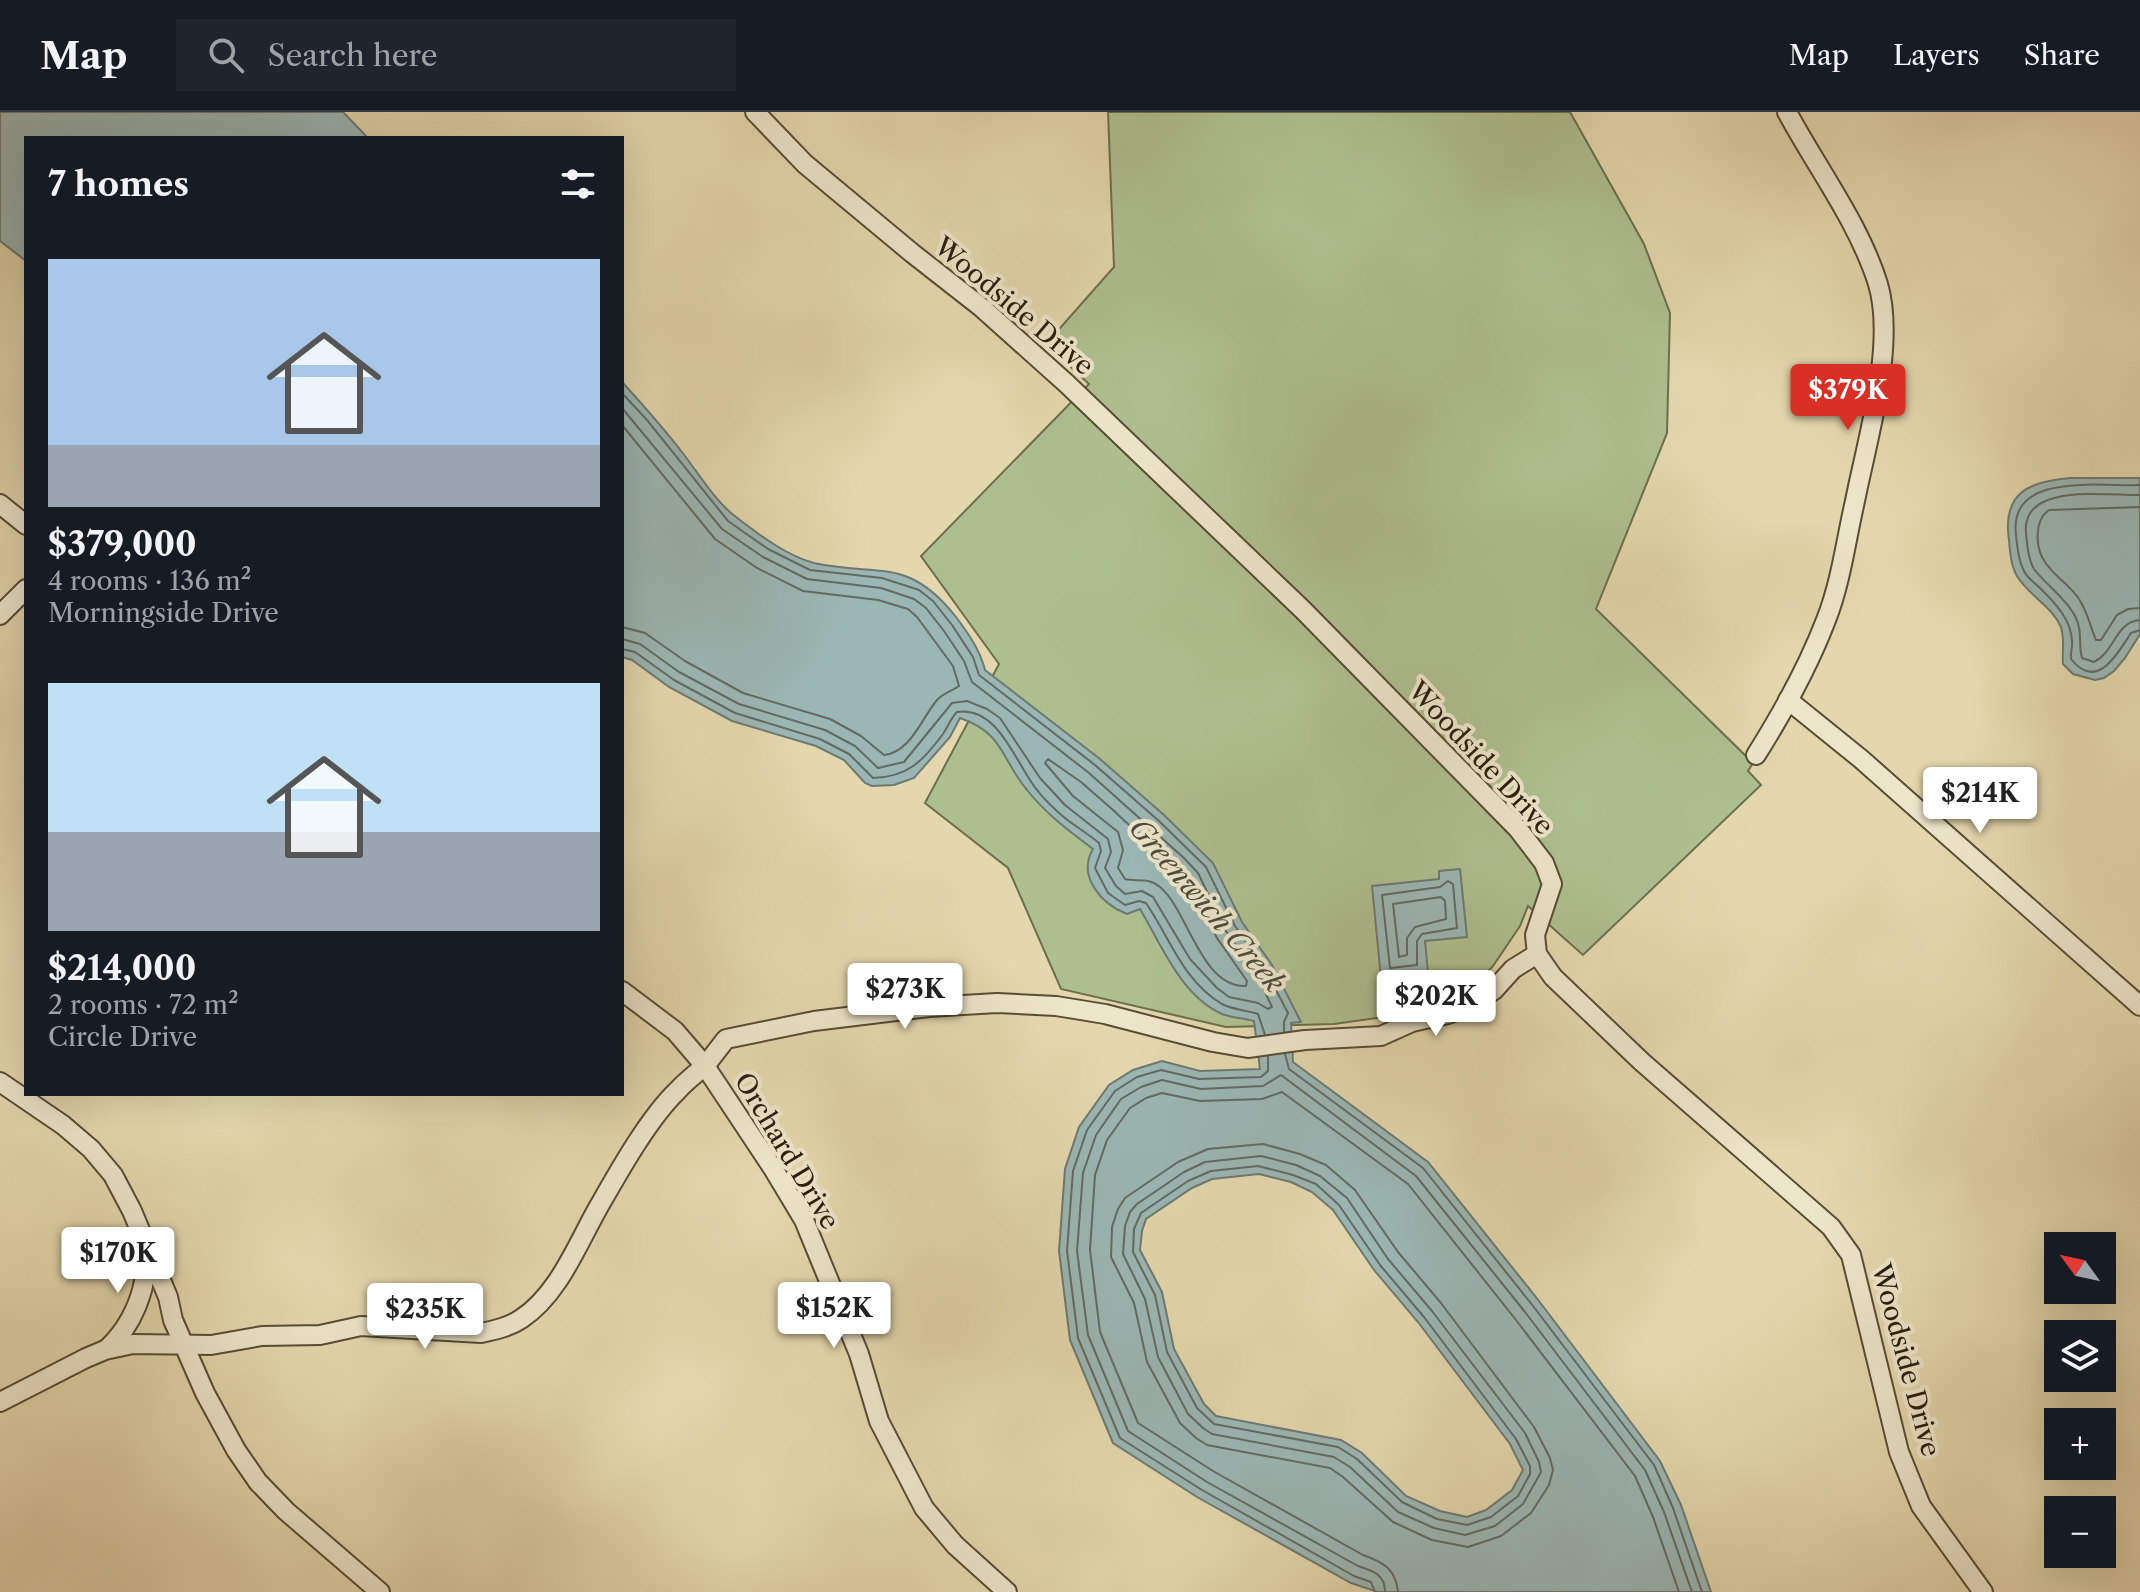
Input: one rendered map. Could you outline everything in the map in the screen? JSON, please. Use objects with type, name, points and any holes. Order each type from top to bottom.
[{"type":"street","name":"Woodside Drive","points":[[755,112],[805,164],[981,307],[1079,395],[1303,610],[1518,829],[1544,863],[1552,884],[1535,935],[1537,954],[1553,977],[1642,1062],[1831,1227],[1851,1255],[1899,1452],[1921,1506],[1983,1592]]},
{"type":"street","points":[[1756,755],[1820,635],[1839,579],[1875,399],[1883,341],[1883,314],[1878,285],[1864,251],[1787,112]]},
{"type":"street","points":[[0,504],[24,523]]},
{"type":"street","points":[[0,615],[24,591]]},
{"type":"street","points":[[1788,700],[1861,759],[2140,1006]]},
{"type":"street","points":[[0,1402],[47,1376],[105,1350],[133,1344],[211,1345],[262,1336],[320,1335],[361,1326],[481,1333],[521,1319],[540,1303],[566,1266],[649,1126],[675,1092],[705,1066],[726,1039],[814,1021],[929,1007],[997,1003],[1056,1006],[1105,1014],[1248,1048],[1305,1040],[1381,1036],[1412,1022],[1472,1005],[1494,990],[1513,969],[1537,954]]},
{"type":"street","name":"Orchard Drive","points":[[624,993],[675,1031],[705,1066],[774,1170],[804,1220],[859,1354],[879,1421],[918,1498],[955,1545],[1007,1592]]},
{"type":"street","points":[[0,1082],[91,1149],[113,1175],[148,1248],[205,1393],[236,1450],[258,1482],[286,1511],[380,1592]]},
{"type":"street","points":[[105,1350],[123,1334],[132,1317],[147,1273],[148,1248]]},
{"type":"green space","points":[[1108,112],[1570,112],[1644,244],[1670,313],[1667,433],[1596,609],[1753,763],[1748,771],[1761,785],[1583,955],[1528,906],[1520,926],[1493,966],[1475,985],[1413,1013],[1334,1024],[1226,1027],[1061,989],[1008,868],[925,803],[999,664],[921,556],[1089,384],[1046,344],[1114,267]]},
{"type":"water","points":[[0,112],[343,112],[366,136],[24,136],[24,259],[0,241]]},
{"type":"water","name":"Greenwich Creek","points":[[624,384],[715,496],[736,517],[773,544],[814,563],[891,572],[907,577],[939,598],[977,649],[985,670],[1100,759],[1213,863],[1242,922],[1272,965],[1301,1022],[1291,1023],[1293,1062],[1428,1162],[1539,1301],[1660,1461],[1681,1505],[1711,1592],[1378,1592],[1351,1583],[1197,1497],[1113,1443],[1070,1340],[1059,1251],[1065,1169],[1079,1127],[1109,1085],[1133,1070],[1162,1061],[1200,1071],[1260,1069],[1254,1021],[1222,1014],[1208,1006],[1174,968],[1140,909],[1127,914],[1101,896],[1094,888],[1088,869],[1093,849],[1042,807],[1018,779],[994,739],[974,724],[960,718],[950,737],[914,778],[894,785],[872,786],[865,783],[844,760],[816,746],[732,721],[669,687],[624,658]],"holes":[[[1259,1174],[1291,1182],[1312,1192],[1333,1210],[1374,1270],[1418,1322],[1510,1444],[1523,1470],[1512,1490],[1486,1510],[1467,1517],[1440,1511],[1406,1496],[1362,1453],[1341,1440],[1216,1416],[1204,1404],[1174,1349],[1162,1292],[1140,1250],[1146,1219],[1192,1188],[1212,1179]]]},
{"type":"water","points":[[2071,478],[2140,478],[2140,634],[2114,671],[2095,680],[2073,674],[2063,664],[2061,627],[2052,613],[2022,583],[2010,554],[2008,524],[2015,500],[2032,486]]},
{"type":"water","points":[[1460,869],[1467,937],[1425,941],[1428,973],[1381,978],[1372,886],[1439,879],[1439,871]]}]
